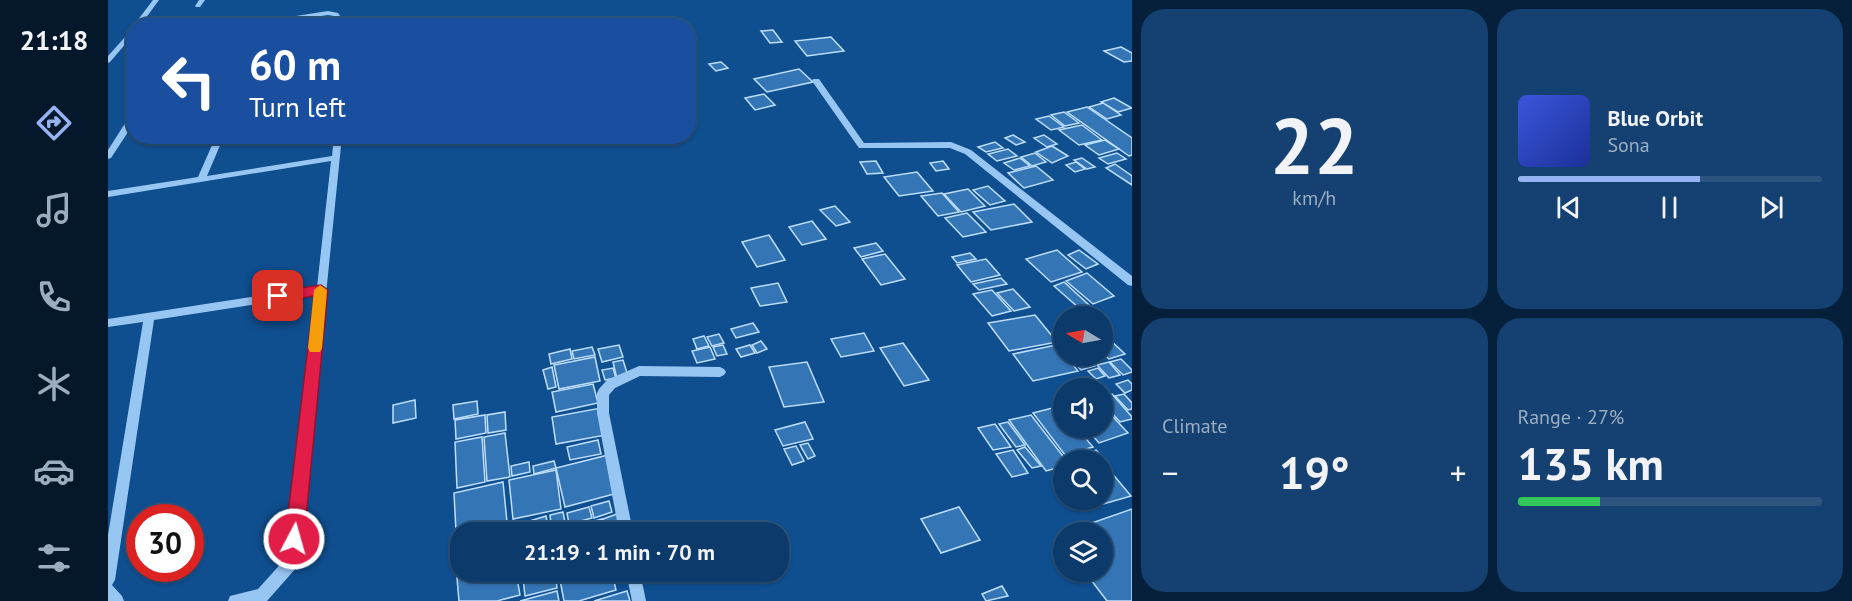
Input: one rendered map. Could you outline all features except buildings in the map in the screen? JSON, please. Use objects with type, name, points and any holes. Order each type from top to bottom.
[{"type":"street","points":[[142,18],[156,0]]},
{"type":"street","points":[[298,18],[328,13],[336,14],[339,18]]},
{"type":"street","points":[[108,60],[126,38]]},
{"type":"street","points":[[816,81],[862,146],[951,145],[968,153],[1132,282]]},
{"type":"street","points":[[108,156],[126,128]]},
{"type":"street","points":[[201,179],[216,144]]},
{"type":"street","points":[[236,601],[262,596],[292,562],[337,144]]},
{"type":"street","points":[[108,194],[335,158]]},
{"type":"street","points":[[108,323],[321,290]]},
{"type":"street","points":[[108,580],[149,316]]},
{"type":"street","points":[[624,522],[603,413],[603,393],[611,384],[639,371],[720,372]]},
{"type":"street","points":[[635,582],[639,601]]},
{"type":"street","points":[[108,591],[117,601]]},
{"type":"slow traffic","points":[[315,348],[320,290]]},
{"type":"route","points":[[278,296],[321,290],[294,539]]}]
